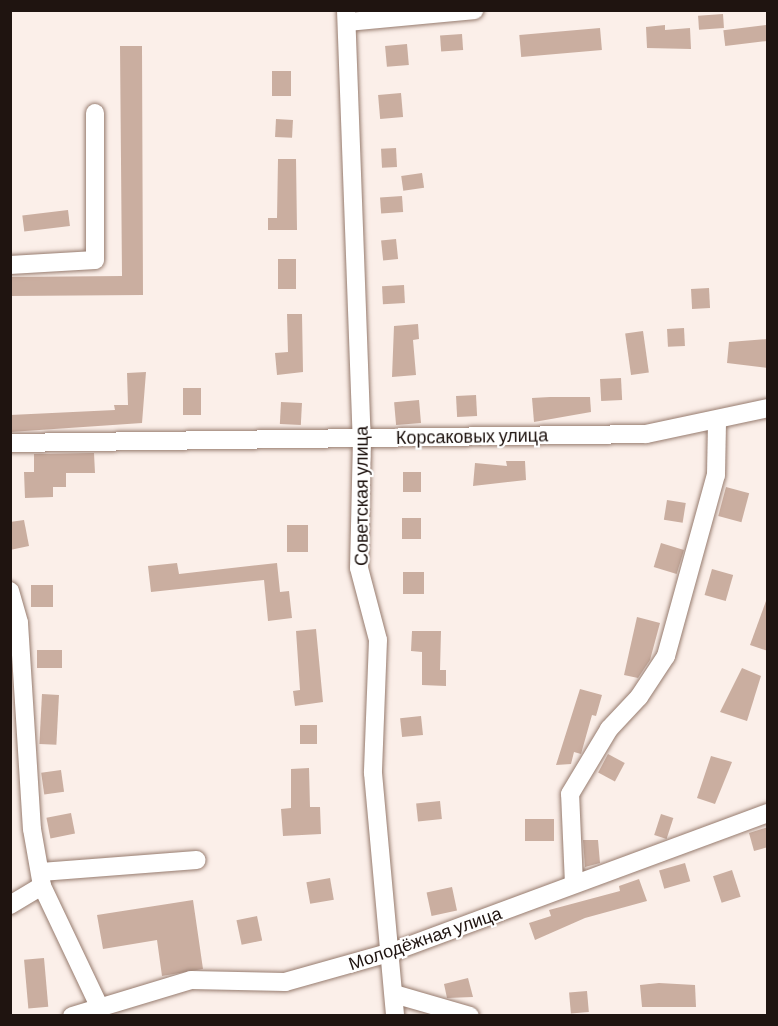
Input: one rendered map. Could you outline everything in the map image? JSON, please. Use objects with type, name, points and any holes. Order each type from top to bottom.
[{"type":"street","points":[[347,16],[474,10]]},
{"type":"street","name":"Советская улица","points":[[347,16],[362,438],[359,568],[378,640],[373,774],[392,952],[395,1016]]},
{"type":"street","points":[[10,265],[95,260],[95,112]]},
{"type":"street","name":"Корсаковых улица","points":[[10,443],[646,434],[717,421],[768,408]]},
{"type":"street","points":[[574,884],[570,794],[609,729],[639,697],[666,656],[716,475],[717,421]]},
{"type":"street","points":[[10,591],[19,623],[32,829],[42,879],[99,1006]]},
{"type":"street","name":"Молодёжная улица","points":[[72,1016],[191,980],[285,982],[392,952],[768,813]]},
{"type":"street","points":[[10,905],[42,879],[197,860]]},
{"type":"street","points":[[394,994],[470,1016]]},
{"type":"building","points":[[723,14],[724,28],[699,30],[698,16]]},
{"type":"building","points":[[665,25],[665,30],[690,28],[691,49],[647,48],[646,27]]},
{"type":"building","points":[[766,25],[768,41],[725,46],[723,30]]},
{"type":"building","points":[[600,28],[602,50],[521,57],[519,35]]},
{"type":"building","points":[[462,34],[463,50],[441,51],[440,36]]},
{"type":"building","points":[[407,44],[409,65],[387,67],[385,46]]},
{"type":"building","points":[[120,46],[142,46],[143,295],[10,296],[10,277],[122,276]]},
{"type":"building","points":[[272,71],[291,71],[291,96],[272,96]]},
{"type":"building","points":[[401,93],[403,117],[380,119],[378,95]]},
{"type":"building","points":[[276,119],[293,120],[292,138],[275,137]]},
{"type":"building","points":[[396,148],[397,167],[382,168],[381,149]]},
{"type":"building","points":[[278,159],[296,159],[297,230],[268,230],[268,218],[277,218]]},
{"type":"building","points":[[422,173],[424,188],[403,191],[401,176]]},
{"type":"building","points":[[402,196],[403,212],[381,213],[380,198]]},
{"type":"building","points":[[68,210],[70,226],[24,231],[22,216]]},
{"type":"building","points":[[396,239],[398,259],[383,260],[381,241]]},
{"type":"building","points":[[278,259],[296,259],[296,289],[278,289]]},
{"type":"building","points":[[404,285],[405,303],[383,304],[382,286]]},
{"type":"building","points":[[709,288],[710,308],[692,309],[691,289]]},
{"type":"building","points":[[287,314],[302,314],[303,372],[277,375],[275,353],[288,352]]},
{"type":"building","points":[[418,324],[419,339],[413,340],[416,375],[392,377],[394,326]]},
{"type":"building","points":[[684,328],[685,346],[668,347],[667,329]]},
{"type":"building","points":[[643,331],[649,373],[631,375],[625,334]]},
{"type":"building","points":[[768,339],[768,368],[727,363],[729,342]]},
{"type":"building","points":[[146,372],[142,423],[10,432],[10,415],[115,410],[114,405],[128,405],[127,373]]},
{"type":"building","points":[[621,378],[622,400],[601,401],[600,379]]},
{"type":"building","points":[[183,388],[201,388],[201,415],[183,415]]},
{"type":"building","points":[[476,395],[477,416],[457,417],[456,396]]},
{"type":"building","points":[[590,397],[591,412],[534,422],[532,398]]},
{"type":"building","points":[[419,400],[421,423],[396,425],[394,402]]},
{"type":"building","points":[[281,402],[302,403],[301,425],[280,424]]},
{"type":"building","points":[[94,453],[95,473],[66,473],[66,487],[53,487],[53,497],[25,498],[24,472],[34,472],[34,454]]},
{"type":"building","points":[[506,461],[525,461],[526,480],[473,486],[475,463],[507,466]]},
{"type":"building","points":[[403,472],[421,472],[421,492],[403,492]]},
{"type":"building","points":[[726,487],[749,493],[741,522],[718,516]]},
{"type":"building","points":[[667,500],[686,503],[683,523],[664,520]]},
{"type":"building","points":[[402,518],[421,518],[421,539],[402,539]]},
{"type":"building","points":[[24,520],[29,546],[10,550],[10,522]]},
{"type":"building","points":[[287,525],[308,525],[308,552],[287,552]]},
{"type":"building","points":[[661,543],[684,550],[677,574],[654,567]]},
{"type":"building","points":[[177,563],[179,574],[277,563],[280,592],[289,591],[292,618],[268,621],[264,580],[151,592],[148,566]]},
{"type":"building","points":[[712,569],[733,575],[726,601],[705,595]]},
{"type":"building","points":[[403,572],[424,572],[424,594],[403,594]]},
{"type":"building","points":[[31,585],[53,585],[53,607],[31,607]]},
{"type":"building","points":[[766,601],[768,601],[768,651],[750,645]]},
{"type":"building","points":[[637,617],[660,623],[650,660],[638,678],[624,675]]},
{"type":"building","points":[[316,629],[323,702],[295,706],[293,691],[300,690],[296,631]]},
{"type":"building","points":[[412,631],[441,631],[440,670],[446,670],[446,686],[422,685],[422,652],[411,651]]},
{"type":"building","points":[[37,650],[62,650],[62,668],[37,668]]},
{"type":"building","points":[[742,668],[761,676],[747,721],[720,712]]},
{"type":"building","points":[[580,689],[602,695],[596,716],[592,715],[581,754],[574,752],[571,764],[556,765]]},
{"type":"building","points":[[42,694],[59,695],[56,745],[39,744]]},
{"type":"building","points":[[421,716],[423,735],[402,737],[400,718]]},
{"type":"building","points":[[300,725],[317,725],[317,744],[300,744]]},
{"type":"building","points":[[608,754],[625,763],[615,781],[598,773]]},
{"type":"building","points":[[711,756],[732,762],[715,804],[697,798]]},
{"type":"building","points":[[309,768],[310,807],[320,807],[321,834],[283,836],[281,809],[291,808],[291,769]]},
{"type":"building","points":[[61,770],[64,792],[44,795],[41,773]]},
{"type":"building","points":[[440,801],[442,819],[418,821],[416,804]]},
{"type":"building","points":[[71,813],[75,834],[50,838],[46,818]]},
{"type":"building","points":[[661,814],[673,818],[667,839],[654,835]]},
{"type":"building","points":[[525,819],[554,819],[554,841],[525,841]]},
{"type":"building","points":[[768,827],[768,847],[754,851],[749,833]]},
{"type":"building","points":[[583,840],[598,840],[600,863],[585,867]]},
{"type":"building","points":[[685,863],[690,881],[664,889],[659,870]]},
{"type":"building","points":[[732,870],[741,897],[722,903],[713,876]]},
{"type":"building","points":[[330,878],[334,900],[310,904],[306,882]]},
{"type":"building","points":[[639,879],[647,901],[585,918],[535,940],[529,923],[551,916],[549,910],[620,891],[619,886]]},
{"type":"building","points":[[452,887],[457,910],[432,916],[427,892]]},
{"type":"building","points":[[193,900],[203,969],[162,976],[157,940],[103,949],[97,915]]},
{"type":"building","points":[[257,916],[262,940],[242,945],[236,920]]},
{"type":"building","points":[[44,958],[48,1007],[28,1009],[24,960]]},
{"type":"building","points":[[468,978],[473,997],[447,998],[444,984]]},
{"type":"building","points":[[659,983],[695,985],[696,1007],[642,1007],[640,985]]},
{"type":"building","points":[[587,991],[589,1012],[571,1013],[569,993]]}]
